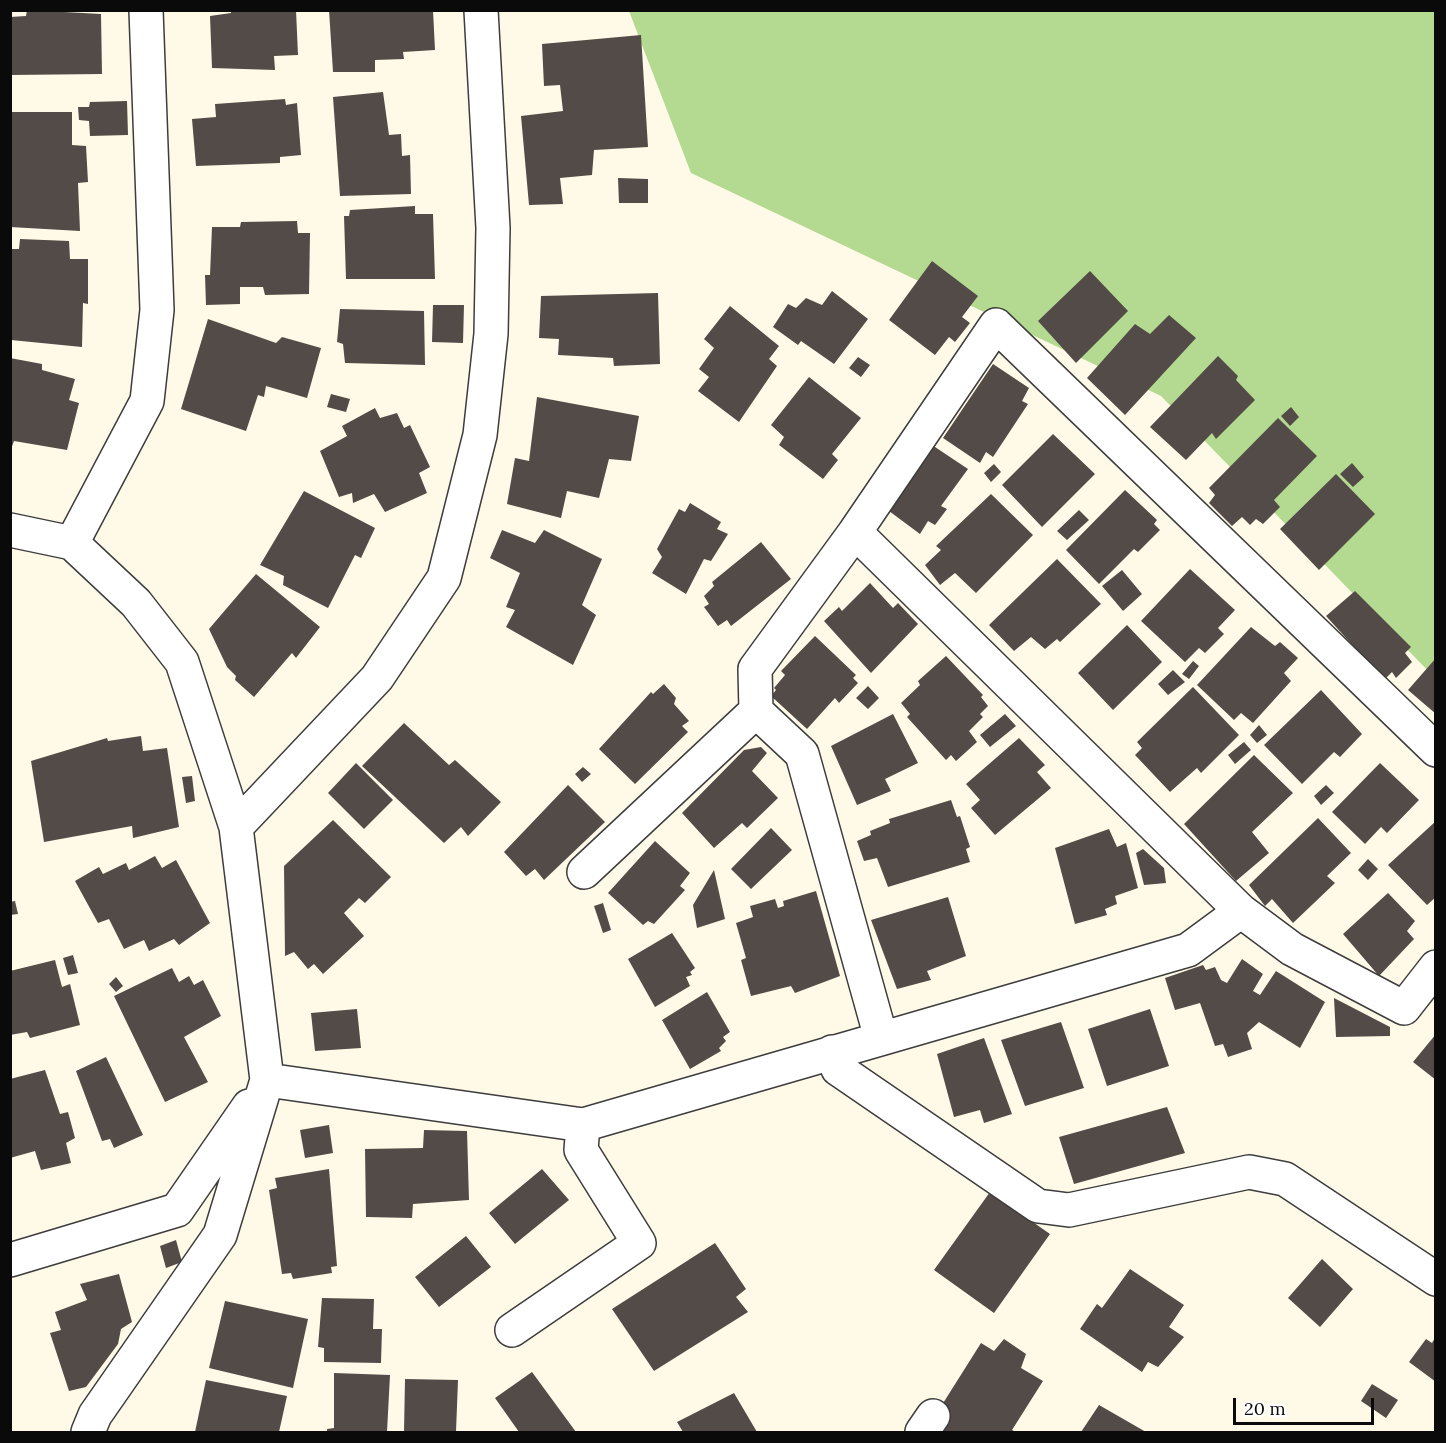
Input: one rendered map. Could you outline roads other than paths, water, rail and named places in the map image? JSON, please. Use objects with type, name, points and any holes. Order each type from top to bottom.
[{"type":"street","points":[[72,543],[147,401],[157,310],[146,10]]},
{"type":"street","points":[[236,827],[377,678],[444,578],[480,435],[491,334],[493,228],[481,10]]},
{"type":"street","points":[[881,1038],[802,754],[756,711],[755,669],[855,532],[996,325],[1436,750]]},
{"type":"street","points":[[10,530],[72,543],[136,603],[182,662],[236,827],[267,1080],[220,1235],[95,1415],[88,1432]]},
{"type":"street","points":[[855,532],[1241,911],[1292,949],[1404,1008],[1436,967]]},
{"type":"street","points":[[584,872],[756,711]]},
{"type":"street","points":[[267,1080],[583,1125],[1188,950],[1241,911]]},
{"type":"street","points":[[832,1052],[838,1069],[1038,1206],[1070,1209],[1249,1172],[1284,1179],[1436,1279]]},
{"type":"street","points":[[10,1260],[177,1210],[267,1080]]},
{"type":"street","points":[[512,1330],[639,1243],[581,1150],[583,1125]]}]
